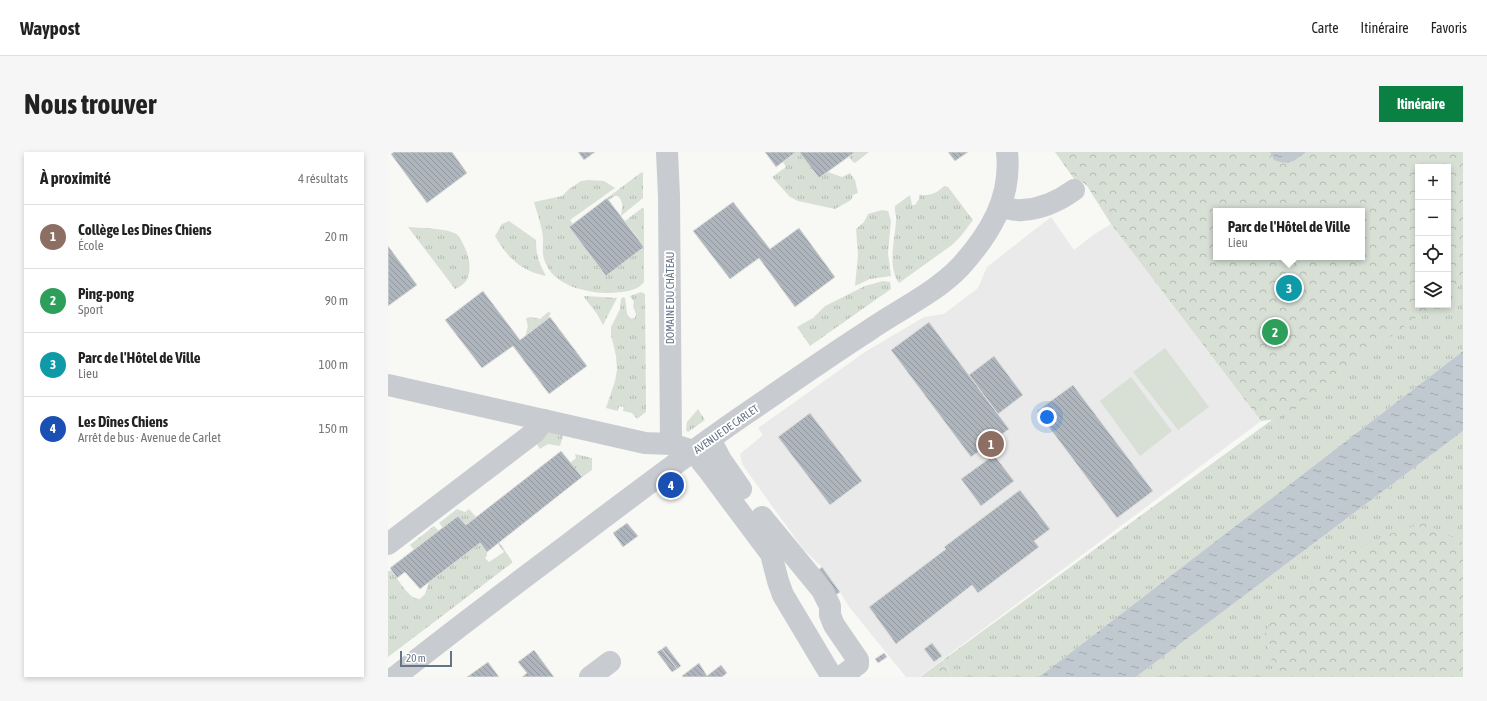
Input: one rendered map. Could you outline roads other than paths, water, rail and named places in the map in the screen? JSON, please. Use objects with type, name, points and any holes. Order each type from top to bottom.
[{"type":"street","name":"DOMAINE DU CHÂTEAU","points":[[667,152],[670,196],[671,444]]},
{"type":"street","name":"AVENUE DE CARLET","points":[[400,676],[449,634],[701,445],[869,330],[946,280],[981,243],[1000,207],[1007,187],[1009,165],[1008,152]]},
{"type":"street","points":[[1000,207],[1021,210],[1046,206],[1074,190]]},
{"type":"street","points":[[388,385],[645,443],[701,445],[721,460],[768,524],[822,590],[830,606],[834,626],[858,660],[858,664],[841,677]]},
{"type":"street","points":[[388,544],[535,432],[544,420]]},
{"type":"street","points":[[701,445],[709,471],[771,554],[783,595],[812,646],[832,677]]},
{"type":"street","points":[[803,629],[830,611]]},
{"type":"street","points":[[590,677],[610,662]]},
{"type":"water","points":[[1270,152],[1306,152],[1292,162],[1284,163],[1274,160]]},
{"type":"water","points":[[1463,351],[1463,431],[1136,677],[1039,677]]},
{"type":"place","name":"Parc de l'Hôtel de Ville","points":[[1289,288]]},
{"type":"place","name":"Ping-pong","points":[[1275,332]]},
{"type":"place","name":"Collège Les Dines Chiens","points":[[991,444]]},
{"type":"place","name":"Les Dînes Chiens","points":[[671,485]]}]
